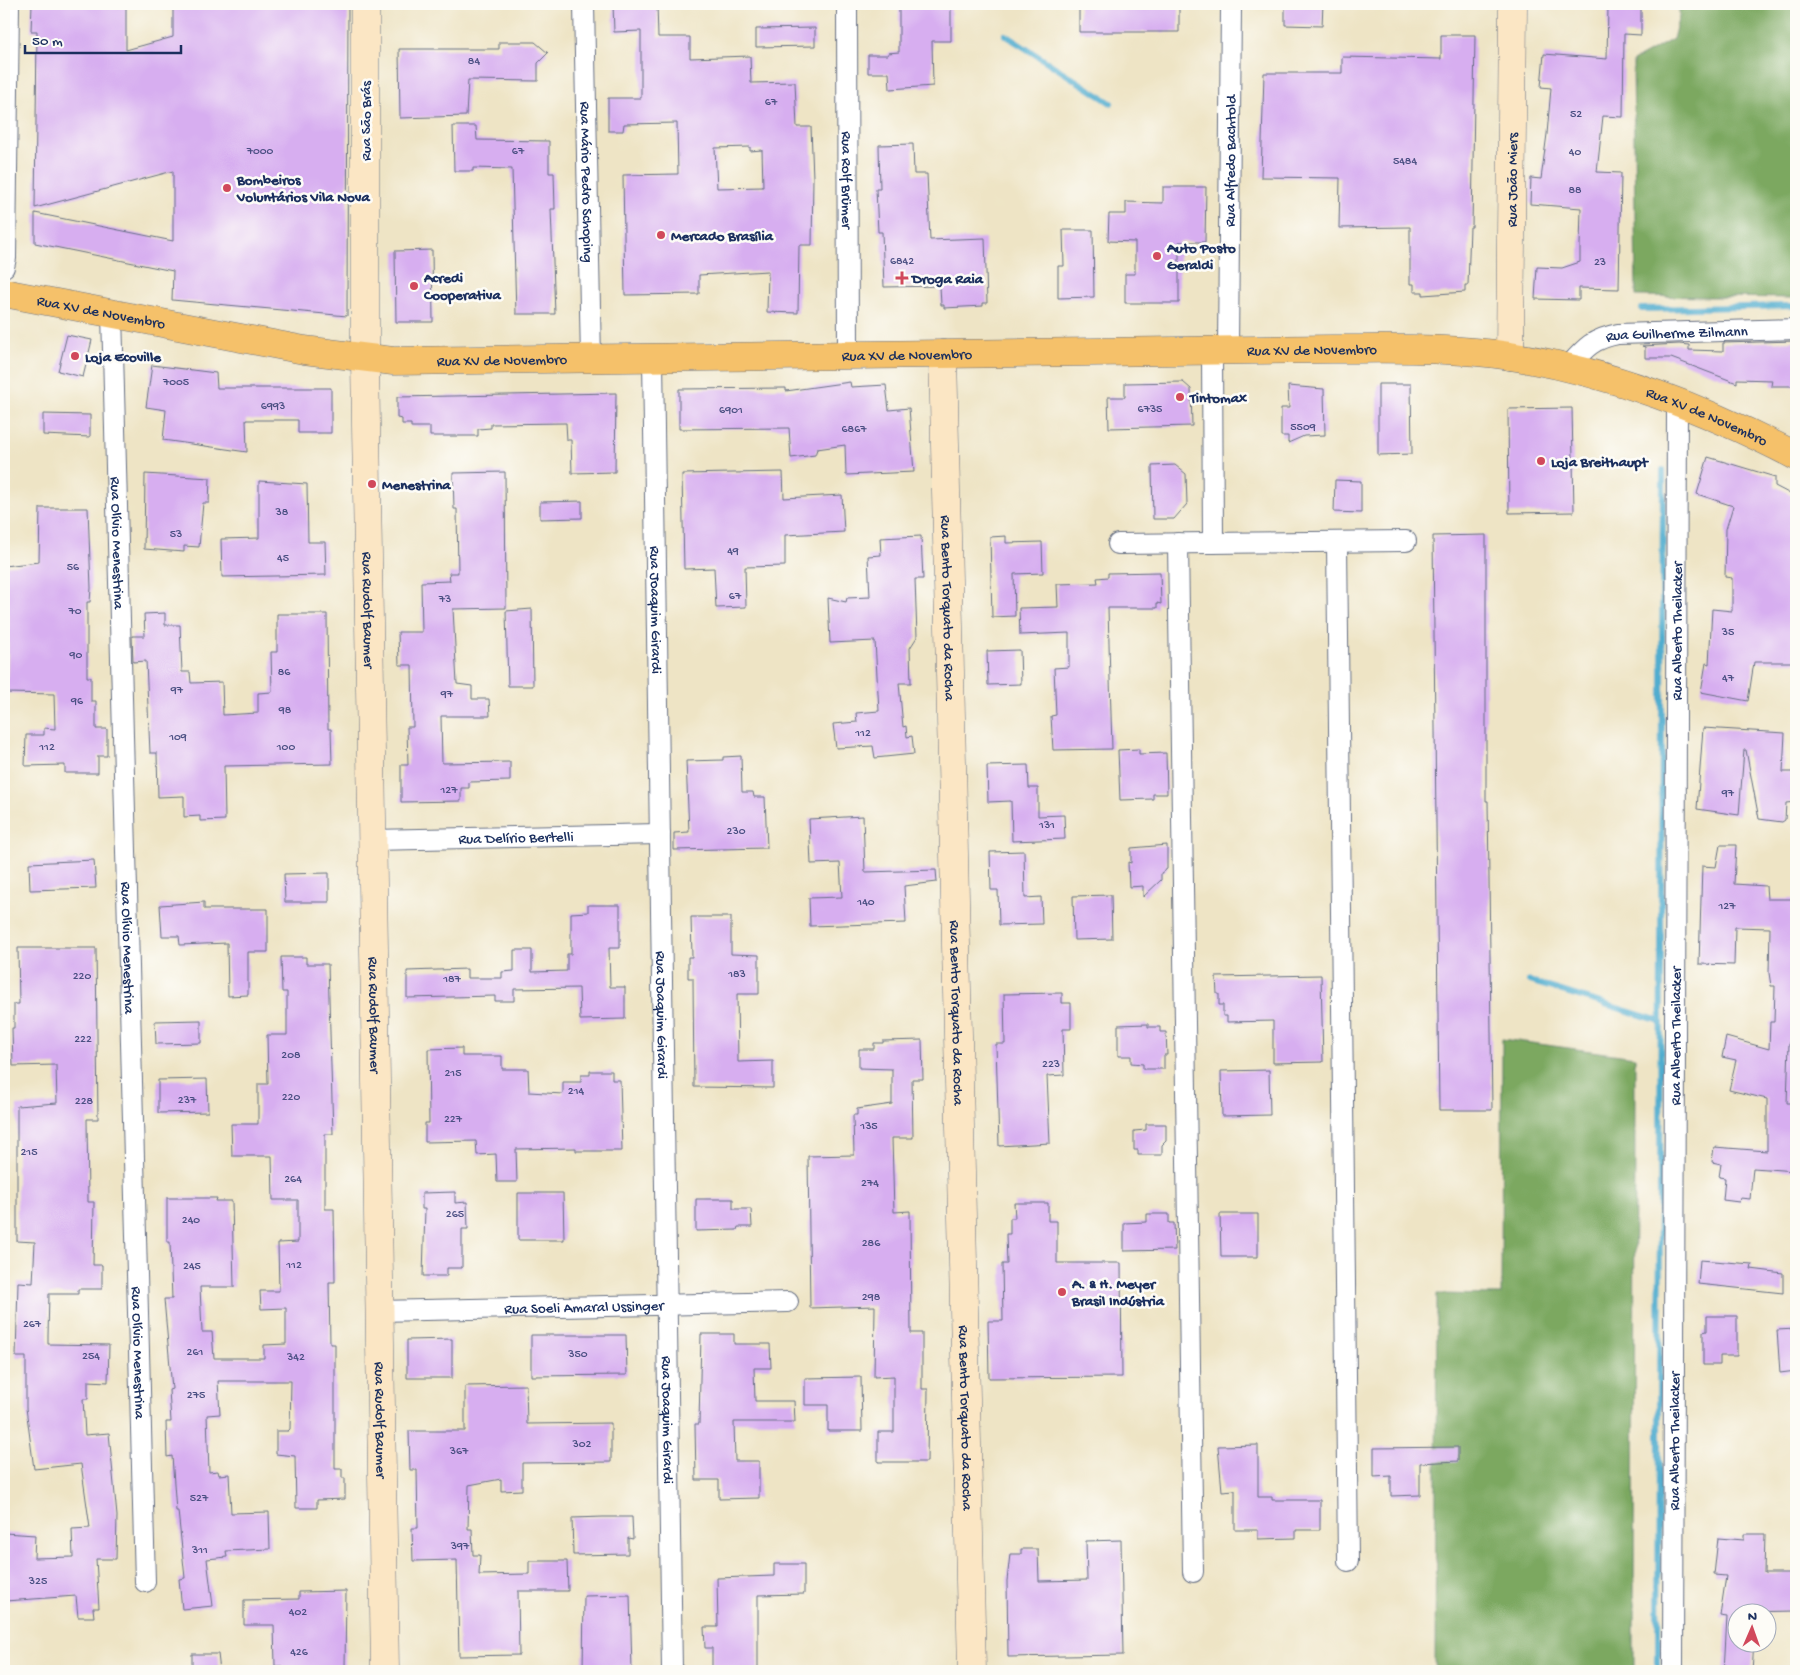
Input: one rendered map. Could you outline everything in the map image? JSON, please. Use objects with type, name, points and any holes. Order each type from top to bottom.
[{"type":"main road","name":"Rua XV de Novembro","points":[[4,293],[304,350],[365,359],[425,362],[1220,350],[1416,349],[1510,356],[1568,367],[1607,377],[1677,401],[1796,456]]},
{"type":"street","points":[[4,267],[6,258],[9,4]]},
{"type":"street","name":"Rua São Brás","points":[[365,4],[365,359]]},
{"type":"street","name":"Rua Mário Pedro Schoping","points":[[584,4],[591,360]]},
{"type":"street","name":"Rua Rolf Brümer","points":[[847,4],[848,356]]},
{"type":"street","name":"Rua Alfredo Bachtold","points":[[1213,543],[1231,4]]},
{"type":"street","name":"Rua João Miers","points":[[1510,356],[1513,4]]},
{"type":"street","name":"Rua Olívio Menestrina","points":[[112,313],[145,1582]]},
{"type":"street","name":"Rua Guilherme Zilmann","points":[[1568,367],[1585,347],[1600,338],[1618,334],[1796,330]]},
{"type":"street","name":"Rua Bento Torquato da Rocha","points":[[943,354],[972,1671]]},
{"type":"street","name":"Rua Joaquim Girardi","points":[[653,358],[672,1671]]},
{"type":"street","name":"Rua Rudolf Baumer","points":[[365,359],[386,1671]]},
{"type":"street","name":"Rua Alberto Theilacker","points":[[1673,1671],[1677,401]]},
{"type":"street","points":[[1118,544],[1406,541]]},
{"type":"street","points":[[1337,542],[1348,1561]]},
{"type":"street","points":[[1178,543],[1193,1572]]},
{"type":"street","name":"Rua Delírio Bertelli","points":[[372,840],[660,834]]},
{"type":"street","name":"Rua Soeli Amaral Ussinger","points":[[379,1311],[788,1302]]},
{"type":"green space","points":[[1679,4],[1796,4],[1796,298],[1636,296],[1633,61],[1673,39],[1679,16]]},
{"type":"green space","points":[[1502,1039],[1635,1057],[1634,1671],[1435,1671],[1437,1294],[1501,1295]]},
{"type":"building","points":[[32,4],[126,4],[126,50],[173,37],[173,4],[348,4],[347,316],[172,300],[173,271],[35,243],[35,213],[173,241],[173,171],[35,208],[37,31],[31,31]]},
{"type":"building","points":[[613,4],[657,4],[658,37],[690,37],[690,58],[750,56],[751,83],[795,82],[797,127],[811,127],[813,178],[812,245],[799,245],[798,313],[767,312],[768,271],[699,275],[699,294],[625,295],[623,175],[678,174],[677,123],[624,124],[623,131],[608,131],[608,98],[641,98],[641,31],[614,32]],"holes":[[[750,147],[750,151],[762,150],[763,187],[717,188],[715,148]]]},
{"type":"building","points":[[899,4],[951,4],[951,41],[932,41],[933,86],[890,89],[889,73],[868,73],[868,55],[888,55],[888,53],[899,52]]},
{"type":"building","points":[[1079,4],[1179,4],[1179,32],[1079,32]]},
{"type":"building","points":[[1285,4],[1323,4],[1322,26],[1285,25]]},
{"type":"building","points":[[1608,6],[1641,8],[1641,35],[1624,34],[1623,117],[1603,116],[1597,172],[1621,173],[1619,289],[1579,288],[1579,300],[1535,299],[1537,267],[1562,268],[1580,262],[1581,208],[1530,204],[1531,178],[1541,179],[1547,134],[1551,88],[1541,87],[1544,54],[1607,59]]},
{"type":"building","points":[[815,28],[815,46],[756,47],[756,29]]},
{"type":"building","points":[[1441,35],[1475,35],[1472,227],[1470,227],[1468,285],[1465,285],[1465,292],[1423,295],[1423,292],[1414,292],[1414,284],[1410,284],[1410,227],[1339,228],[1340,178],[1261,177],[1264,73],[1342,73],[1342,57],[1441,59]]},
{"type":"building","points":[[499,42],[535,42],[548,53],[538,63],[538,81],[468,80],[466,116],[400,118],[399,49],[499,49]]},
{"type":"building","points":[[453,126],[476,126],[477,140],[549,141],[549,173],[554,173],[555,209],[551,209],[555,314],[516,314],[512,169],[473,168],[473,171],[454,171]]},
{"type":"building","points":[[913,144],[914,174],[927,174],[930,240],[985,238],[987,303],[983,303],[983,306],[944,308],[944,305],[941,305],[940,286],[884,287],[882,232],[878,232],[876,189],[880,189],[879,145]]},
{"type":"building","points":[[1163,187],[1206,187],[1205,242],[1179,242],[1179,303],[1125,303],[1125,274],[1135,274],[1135,242],[1108,241],[1109,214],[1126,214],[1126,202],[1163,203]]},
{"type":"building","points":[[1063,230],[1093,230],[1094,297],[1058,298],[1058,266],[1064,266]]},
{"type":"building","name":"Acredi Cooperativa","points":[[432,250],[433,322],[396,322],[395,251]]},
{"type":"building","name":"Loja Ecoville","points":[[67,335],[92,340],[83,377],[58,371]]},
{"type":"building","points":[[1796,341],[1796,386],[1771,386],[1772,380],[1737,379],[1737,383],[1671,358],[1645,358],[1645,347],[1642,346],[1679,344],[1689,345],[1689,350],[1723,351],[1723,343]]},
{"type":"building","points":[[152,365],[216,373],[217,388],[331,388],[331,433],[298,433],[298,420],[246,420],[247,452],[163,440],[166,410],[146,407]]},
{"type":"building","points":[[850,382],[851,387],[886,385],[889,410],[909,408],[914,472],[846,475],[845,445],[817,449],[815,455],[791,458],[789,428],[679,429],[679,389],[786,388],[786,391]]},
{"type":"building","points":[[1183,382],[1191,389],[1192,426],[1109,428],[1108,397],[1125,397],[1125,383]]},
{"type":"building","points":[[1378,384],[1411,384],[1412,454],[1378,455]]},
{"type":"building","points":[[1288,386],[1324,389],[1325,435],[1304,436],[1288,443],[1288,436],[1281,436],[1281,408],[1289,408]]},
{"type":"building","points":[[616,393],[615,472],[572,473],[571,440],[567,440],[566,423],[491,424],[491,428],[478,429],[478,436],[430,436],[430,427],[411,427],[411,424],[402,424],[402,419],[397,418],[397,397]]},
{"type":"building","name":"Loja Breithaupt","points":[[1572,408],[1574,512],[1509,513],[1508,409]]},
{"type":"building","points":[[43,414],[90,415],[90,437],[43,435]]},
{"type":"building","points":[[1708,457],[1775,477],[1775,486],[1796,497],[1796,662],[1754,662],[1748,701],[1701,692],[1706,663],[1709,664],[1712,609],[1732,611],[1732,578],[1725,577],[1726,529],[1733,506],[1697,494]]},
{"type":"building","points":[[1175,465],[1186,474],[1187,504],[1174,519],[1153,519],[1152,466]]},
{"type":"building","points":[[505,472],[506,608],[453,609],[457,684],[472,686],[472,699],[489,699],[490,716],[441,716],[442,763],[510,762],[510,781],[469,782],[469,788],[461,788],[461,801],[401,802],[401,765],[408,765],[407,727],[413,727],[412,665],[399,665],[398,632],[422,632],[421,582],[450,581],[449,573],[458,573],[457,509],[454,509],[453,473]]},
{"type":"building","points":[[783,472],[784,498],[842,495],[844,532],[785,535],[785,566],[745,567],[746,607],[716,608],[714,568],[684,569],[682,474]]},
{"type":"building","points":[[145,474],[210,478],[209,503],[203,503],[199,547],[184,546],[184,552],[144,549]]},
{"type":"building","points":[[1335,480],[1361,481],[1361,513],[1334,512]]},
{"type":"building","points":[[259,481],[307,484],[308,542],[325,542],[326,575],[222,577],[221,539],[259,538]]},
{"type":"building","points":[[582,501],[582,518],[540,519],[540,502]]},
{"type":"building","points":[[40,508],[88,508],[91,588],[90,602],[87,602],[87,677],[91,677],[91,701],[96,701],[96,729],[107,729],[107,756],[98,756],[98,773],[65,773],[65,765],[25,766],[26,735],[44,735],[44,728],[55,729],[54,694],[7,693],[9,614],[4,614],[4,566],[39,562]]},
{"type":"building","points":[[1486,535],[1486,801],[1488,801],[1492,1110],[1439,1110],[1433,536]]},
{"type":"building","points":[[921,536],[923,579],[915,579],[917,637],[910,648],[911,683],[899,683],[903,727],[906,726],[907,737],[912,736],[914,754],[875,758],[873,746],[836,748],[833,724],[857,722],[856,713],[879,711],[875,641],[830,643],[828,598],[846,602],[847,598],[870,597],[868,556],[881,555],[880,538]]},
{"type":"building","points":[[1006,536],[1006,543],[1042,542],[1043,573],[1014,574],[1015,616],[992,617],[990,537]]},
{"type":"building","points":[[1160,572],[1161,604],[1157,603],[1157,608],[1108,608],[1112,749],[1053,750],[1051,716],[1056,715],[1054,668],[1069,667],[1069,633],[1020,635],[1019,608],[1058,607],[1057,584],[1098,583],[1097,578],[1108,577],[1108,573]]},
{"type":"building","points":[[532,609],[533,686],[508,686],[506,611]]},
{"type":"building","points":[[165,613],[165,625],[180,625],[182,672],[190,672],[191,683],[222,682],[223,715],[258,713],[258,693],[272,692],[271,652],[277,652],[277,614],[327,614],[328,729],[331,729],[332,764],[224,766],[225,820],[200,821],[200,816],[184,817],[184,796],[158,797],[157,753],[150,753],[146,661],[133,662],[132,636],[145,636],[144,614]]},
{"type":"building","points":[[1020,650],[1021,684],[988,685],[987,651]]},
{"type":"building","points":[[1703,728],[1785,733],[1783,772],[1796,772],[1796,802],[1786,803],[1785,820],[1782,822],[1759,819],[1746,750],[1744,750],[1739,815],[1697,809]]},
{"type":"building","points":[[1139,749],[1139,754],[1166,753],[1167,794],[1153,794],[1153,799],[1120,800],[1118,750]]},
{"type":"building","points":[[741,756],[742,792],[753,792],[754,797],[765,797],[767,848],[674,850],[674,833],[689,832],[686,761],[723,760],[723,757]]},
{"type":"building","points":[[1028,765],[1029,788],[1038,788],[1038,816],[1064,815],[1065,839],[1012,841],[1011,801],[988,802],[987,766]]},
{"type":"building","points":[[863,816],[865,872],[936,870],[937,882],[904,886],[906,923],[810,926],[809,898],[842,897],[840,863],[811,864],[809,819]]},
{"type":"building","points":[[1167,845],[1167,869],[1161,873],[1161,880],[1143,897],[1143,886],[1129,887],[1128,862],[1131,863],[1131,848]]},
{"type":"building","points":[[1720,845],[1736,845],[1734,884],[1766,886],[1767,899],[1796,899],[1796,1043],[1789,1043],[1787,1103],[1796,1103],[1796,1171],[1753,1168],[1750,1199],[1740,1198],[1739,1202],[1723,1200],[1725,1178],[1719,1177],[1721,1164],[1712,1162],[1714,1147],[1767,1151],[1767,1099],[1729,1090],[1736,1060],[1722,1057],[1726,1037],[1769,1049],[1770,1022],[1774,1022],[1775,986],[1771,986],[1769,973],[1770,928],[1735,927],[1734,965],[1699,964],[1702,866],[1716,867]]},
{"type":"building","points":[[1024,851],[1025,898],[1041,897],[1042,924],[999,925],[998,890],[991,890],[990,852]]},
{"type":"building","points":[[94,860],[96,888],[30,890],[29,863]]},
{"type":"building","points":[[329,873],[329,902],[285,902],[284,874]]},
{"type":"building","points":[[1111,895],[1112,939],[1074,940],[1073,896]]},
{"type":"building","points":[[204,902],[204,909],[268,909],[268,952],[248,952],[248,995],[228,996],[227,943],[180,945],[179,936],[162,936],[160,905]]},
{"type":"building","points":[[588,905],[620,905],[620,948],[609,948],[610,987],[625,987],[625,1019],[580,1020],[579,988],[514,989],[514,1001],[495,1001],[495,996],[407,998],[407,971],[467,969],[467,978],[502,978],[502,972],[514,971],[514,950],[532,950],[532,972],[567,971],[567,954],[571,954],[571,913],[588,912]]},
{"type":"building","points":[[691,917],[731,917],[731,954],[759,955],[759,994],[737,994],[738,1062],[773,1061],[773,1088],[694,1087],[693,978],[688,978],[688,957],[692,957]]},
{"type":"building","points":[[18,948],[96,948],[98,1119],[87,1119],[88,1202],[94,1202],[93,1265],[102,1265],[102,1289],[78,1289],[78,1294],[49,1294],[48,1336],[48,1344],[109,1345],[108,1382],[88,1381],[88,1399],[83,1399],[85,1435],[109,1433],[117,1516],[116,1559],[96,1559],[99,1608],[93,1608],[94,1617],[78,1617],[76,1596],[5,1601],[4,1533],[35,1535],[34,1558],[73,1557],[72,1529],[90,1528],[81,1464],[34,1469],[26,1408],[26,1357],[16,1357],[18,1282],[33,1283],[35,1242],[17,1241],[17,1106],[57,1103],[56,1065],[13,1066],[12,1028],[14,1028],[14,1004],[19,1004]]},
{"type":"building","points":[[281,957],[306,957],[306,964],[328,964],[333,1134],[325,1134],[325,1209],[334,1209],[335,1282],[329,1282],[330,1344],[335,1344],[335,1469],[342,1469],[342,1478],[345,1478],[345,1499],[317,1500],[317,1508],[296,1508],[295,1456],[276,1454],[276,1431],[288,1431],[290,1429],[291,1381],[218,1381],[220,1414],[207,1415],[209,1472],[218,1471],[219,1475],[229,1474],[231,1513],[269,1512],[270,1549],[226,1551],[227,1557],[207,1559],[213,1606],[182,1609],[179,1579],[185,1578],[178,1511],[176,1511],[172,1456],[167,1457],[166,1422],[171,1422],[169,1390],[172,1389],[164,1299],[172,1299],[170,1242],[167,1242],[167,1198],[217,1198],[216,1201],[232,1201],[234,1287],[200,1287],[202,1332],[212,1332],[214,1358],[264,1358],[264,1345],[286,1344],[286,1308],[261,1309],[260,1291],[279,1291],[278,1243],[298,1242],[298,1200],[273,1200],[272,1156],[232,1156],[231,1124],[258,1124],[258,1084],[268,1084],[267,1035],[287,1035],[287,992],[282,992]]},
{"type":"building","points":[[1321,975],[1323,1062],[1273,1063],[1273,1021],[1227,1022],[1227,1016],[1223,1016],[1223,1005],[1219,1005],[1216,977]]},
{"type":"building","points":[[1062,993],[1062,1003],[1071,1003],[1071,1029],[1063,1029],[1064,1075],[1047,1076],[1050,1143],[999,1146],[996,1044],[1005,1044],[1004,994]]},
{"type":"building","points":[[201,1020],[201,1043],[156,1044],[155,1021]]},
{"type":"building","points":[[1148,1024],[1148,1027],[1160,1027],[1160,1032],[1166,1032],[1167,1055],[1164,1055],[1164,1069],[1143,1069],[1143,1064],[1131,1063],[1131,1056],[1118,1056],[1118,1025]]},
{"type":"building","points":[[922,1040],[923,1079],[912,1079],[913,1138],[892,1138],[894,1212],[910,1211],[911,1333],[922,1333],[922,1389],[928,1389],[927,1462],[878,1462],[878,1432],[894,1432],[894,1376],[874,1377],[875,1306],[810,1308],[808,1156],[854,1155],[853,1115],[857,1115],[857,1109],[892,1104],[892,1069],[859,1068],[859,1049],[874,1049],[874,1043],[883,1043],[883,1041]]},
{"type":"building","points":[[462,1048],[462,1056],[502,1056],[502,1069],[528,1069],[529,1092],[563,1094],[563,1082],[581,1082],[581,1075],[590,1075],[590,1071],[612,1071],[612,1080],[620,1080],[622,1151],[576,1151],[576,1148],[516,1149],[517,1182],[497,1182],[496,1154],[477,1155],[476,1141],[425,1142],[425,1123],[429,1123],[428,1049]]},
{"type":"building","points":[[1269,1070],[1270,1115],[1222,1116],[1221,1071]]},
{"type":"building","points":[[207,1079],[208,1112],[158,1113],[158,1080]]},
{"type":"building","points":[[1146,1124],[1166,1124],[1166,1141],[1162,1145],[1162,1155],[1138,1155],[1138,1150],[1134,1150],[1134,1131],[1146,1130]]},
{"type":"building","points":[[455,1192],[455,1203],[467,1202],[468,1229],[462,1229],[462,1268],[447,1268],[447,1276],[423,1276],[425,1209],[422,1209],[422,1193]]},
{"type":"building","points":[[518,1193],[563,1193],[564,1240],[518,1240]]},
{"type":"building","points":[[696,1199],[733,1199],[733,1209],[751,1209],[752,1227],[738,1227],[737,1230],[696,1231]]},
{"type":"building","name":"A. & H. Meyer Brasil Indústria","points":[[1014,1203],[1048,1203],[1048,1221],[1057,1221],[1057,1263],[1121,1263],[1122,1377],[989,1378],[988,1321],[1003,1321],[1002,1264],[1007,1264],[1006,1234],[1010,1234],[1010,1218],[1015,1218]]},
{"type":"building","points":[[1147,1214],[1169,1214],[1169,1223],[1174,1223],[1175,1250],[1124,1251],[1124,1223],[1147,1222]]},
{"type":"building","points":[[1220,1214],[1258,1214],[1258,1257],[1221,1257]]},
{"type":"building","points":[[1700,1260],[1752,1264],[1751,1269],[1783,1273],[1783,1293],[1698,1284]]},
{"type":"building","points":[[1707,1316],[1737,1316],[1737,1356],[1720,1356],[1720,1365],[1703,1365],[1703,1332],[1707,1331]]},
{"type":"building","points":[[1796,1329],[1796,1371],[1780,1373],[1777,1330]]},
{"type":"building","points":[[701,1334],[734,1334],[734,1344],[770,1344],[771,1368],[754,1368],[755,1401],[794,1401],[795,1422],[734,1422],[735,1461],[759,1461],[759,1498],[719,1499],[719,1480],[696,1480],[695,1424],[699,1424]]},
{"type":"building","points":[[531,1335],[626,1335],[627,1375],[531,1376]]},
{"type":"building","points":[[452,1339],[452,1378],[407,1378],[407,1340]]},
{"type":"building","points":[[861,1377],[862,1431],[828,1431],[828,1405],[805,1405],[805,1378]]},
{"type":"building","points":[[526,1385],[527,1424],[611,1423],[611,1462],[522,1463],[522,1490],[501,1491],[501,1479],[469,1485],[468,1529],[472,1529],[473,1555],[480,1555],[479,1575],[529,1574],[529,1561],[567,1561],[568,1591],[518,1591],[519,1655],[459,1656],[457,1560],[413,1561],[412,1528],[418,1528],[417,1470],[410,1470],[409,1431],[465,1431],[465,1386]]},
{"type":"building","points":[[1258,1445],[1258,1497],[1272,1497],[1272,1500],[1320,1500],[1320,1530],[1296,1530],[1296,1538],[1258,1539],[1258,1530],[1235,1530],[1235,1490],[1222,1491],[1218,1446]]},
{"type":"building","points":[[1458,1447],[1458,1461],[1420,1463],[1420,1495],[1391,1496],[1391,1476],[1374,1477],[1374,1448]]},
{"type":"building","points":[[632,1517],[633,1539],[628,1538],[628,1554],[573,1555],[572,1518]]},
{"type":"building","points":[[1744,1534],[1765,1534],[1764,1573],[1796,1573],[1796,1611],[1778,1611],[1778,1602],[1728,1602],[1728,1652],[1753,1652],[1752,1671],[1724,1671],[1727,1617],[1720,1616],[1726,1576],[1714,1575],[1718,1538],[1744,1540]]},
{"type":"building","points":[[1121,1540],[1123,1655],[1008,1657],[1007,1581],[1010,1554],[1021,1554],[1021,1549],[1038,1549],[1039,1581],[1087,1580],[1086,1541]]},
{"type":"building","points":[[774,1564],[804,1564],[804,1594],[758,1595],[758,1671],[712,1671],[712,1648],[705,1648],[704,1627],[718,1627],[717,1578],[774,1576]]},
{"type":"building","points":[[346,1591],[345,1668],[283,1671],[283,1666],[275,1666],[274,1625],[244,1625],[244,1600],[299,1599],[299,1592]]},
{"type":"building","points":[[630,1595],[632,1671],[583,1671],[584,1596]]},
{"type":"building","points":[[192,1654],[218,1654],[220,1671],[192,1671]]},
{"type":"waterway","points":[[1005,35],[1111,103]]},
{"type":"waterway","points":[[1642,309],[1796,306]]},
{"type":"waterway","points":[[1658,1671],[1663,470]]},
{"type":"waterway","points":[[1529,981],[1660,1021]]},
{"type":"place","name":"Bombeiros Voluntários Vila Nova","points":[[227,188]]},
{"type":"place","name":"Mercado Brasília","points":[[661,235]]},
{"type":"place","name":"Auto Posto Geraldi","points":[[1157,256]]},
{"type":"place","name":"Droga Raia","points":[[902,278]]},
{"type":"place","name":"Acredi Cooperativa","points":[[414,286]]},
{"type":"place","name":"Loja Ecoville","points":[[75,356]]},
{"type":"place","name":"Tintomax","points":[[1180,397]]},
{"type":"place","name":"Loja Breithaupt","points":[[1541,461]]},
{"type":"place","name":"Menestrina","points":[[372,484]]},
{"type":"place","name":"A. & H. Meyer Brasil Indústria","points":[[1062,1292]]}]
